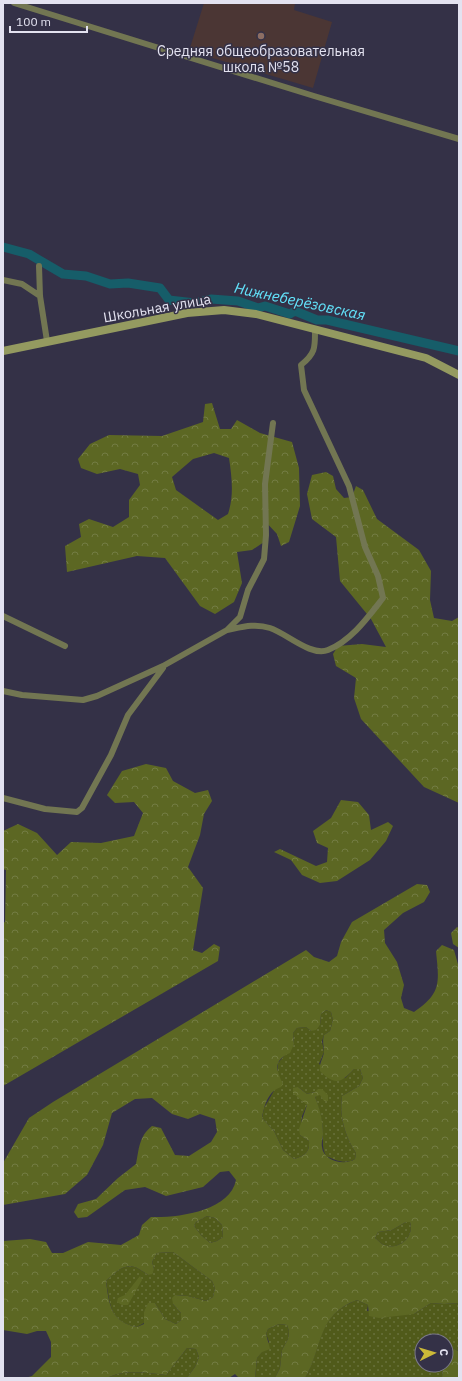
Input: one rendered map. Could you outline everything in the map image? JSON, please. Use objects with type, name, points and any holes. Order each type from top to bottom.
[{"type":"street","points":[[14,3],[314,96],[459,139]]},
{"type":"street","points":[[39,266],[40,296],[47,341]]},
{"type":"street","points":[[3,280],[22,284],[40,296]]},
{"type":"street","name":"Школьная улица","points":[[3,351],[188,313],[224,310],[249,312],[426,358],[459,375]]},
{"type":"street","points":[[227,630],[257,625],[270,628],[311,649],[328,650],[357,629],[383,598],[378,576],[365,547],[349,486],[304,390],[301,364],[312,356],[315,346],[314,329]]},
{"type":"street","points":[[3,691],[22,695],[83,700],[108,692],[164,666],[227,630],[240,617],[248,590],[264,559],[266,535],[265,484],[273,423]]},
{"type":"street","points":[[3,616],[65,646]]},
{"type":"street","points":[[3,798],[45,809],[77,812],[82,808],[111,755],[128,715],[164,666]]},
{"type":"shaded area","name":"Средняя общеобразовательная школа №58","points":[[204,3],[295,3],[294,10],[332,22],[313,88],[189,51]]},
{"type":"green space","points":[[212,403],[220,429],[231,429],[237,420],[260,433],[292,442],[299,468],[300,506],[289,542],[281,546],[277,534],[264,520],[264,542],[252,550],[237,552],[242,583],[234,602],[215,614],[200,606],[165,558],[137,556],[67,572],[65,546],[81,537],[79,524],[89,519],[113,527],[129,517],[129,500],[140,485],[138,474],[120,469],[97,474],[81,468],[78,459],[90,444],[109,435],[162,436],[203,422],[205,404]],"holes":[[[214,453],[229,458],[232,480],[230,507],[228,514],[218,520],[176,490],[172,477],[193,459]]]},
{"type":"green space","points":[[326,472],[333,476],[336,489],[344,498],[352,497],[356,486],[363,490],[377,519],[419,550],[431,571],[430,600],[434,618],[452,621],[459,617],[459,803],[424,787],[361,719],[354,698],[356,678],[336,666],[333,654],[338,646],[362,644],[386,647],[371,619],[340,581],[336,537],[312,519],[307,494],[312,475]]},
{"type":"green space","points":[[146,764],[166,768],[173,781],[195,793],[208,790],[212,801],[204,814],[200,835],[188,867],[203,888],[193,950],[202,953],[214,944],[220,947],[218,961],[3,1086],[3,923],[5,922],[6,870],[3,869],[3,831],[18,824],[37,833],[57,855],[71,842],[101,843],[134,836],[143,813],[134,802],[115,803],[107,795],[122,771]]},
{"type":"green space","points":[[341,800],[358,802],[369,815],[371,830],[388,822],[393,826],[386,841],[370,860],[337,881],[320,883],[302,875],[291,860],[274,852],[280,849],[316,866],[327,862],[328,848],[317,843],[313,831],[331,818]]},
{"type":"green space","points":[[417,884],[427,885],[430,892],[424,902],[403,913],[384,930],[385,943],[397,962],[404,985],[401,998],[404,1008],[414,1012],[430,999],[437,986],[438,971],[436,951],[442,945],[454,950],[459,968],[459,1303],[431,1303],[414,1314],[379,1318],[369,1316],[368,1305],[357,1300],[344,1306],[334,1314],[327,1323],[322,1333],[311,1367],[305,1378],[275,1378],[280,1368],[282,1350],[288,1339],[289,1331],[287,1325],[279,1324],[268,1329],[266,1334],[270,1349],[262,1352],[257,1358],[255,1378],[239,1378],[235,1374],[229,1378],[187,1378],[195,1367],[199,1357],[196,1349],[187,1348],[166,1375],[136,1372],[121,1373],[107,1378],[25,1378],[32,1376],[51,1357],[51,1342],[46,1331],[37,1331],[27,1334],[3,1330],[3,1241],[30,1239],[46,1242],[52,1253],[63,1253],[88,1242],[121,1245],[139,1235],[142,1225],[151,1217],[188,1214],[214,1206],[232,1191],[236,1180],[229,1171],[220,1172],[203,1187],[166,1196],[145,1187],[125,1190],[87,1217],[78,1218],[74,1212],[78,1204],[96,1199],[118,1178],[136,1164],[142,1138],[152,1126],[161,1128],[175,1155],[189,1156],[211,1142],[217,1132],[215,1119],[200,1114],[188,1119],[172,1114],[152,1098],[135,1099],[112,1113],[103,1145],[87,1175],[65,1194],[3,1205],[3,1163],[29,1118],[53,1102],[306,950],[314,957],[329,962],[337,956],[341,942],[352,922]],"holes":[[[326,1010],[331,1012],[333,1020],[330,1031],[324,1035],[324,1052],[320,1071],[330,1079],[338,1081],[354,1069],[360,1069],[363,1078],[359,1086],[342,1096],[342,1118],[346,1133],[356,1153],[355,1159],[346,1162],[330,1159],[323,1152],[322,1120],[315,1097],[320,1095],[324,1101],[328,1101],[328,1095],[322,1089],[318,1089],[315,1092],[307,1094],[298,1087],[293,1088],[293,1093],[307,1105],[299,1129],[300,1135],[309,1141],[309,1145],[306,1153],[301,1157],[294,1159],[283,1150],[274,1131],[262,1118],[265,1104],[270,1095],[283,1084],[278,1070],[278,1062],[290,1053],[294,1044],[293,1033],[297,1028],[306,1027],[311,1031],[316,1030],[320,1025],[321,1014]],[[207,1216],[215,1218],[222,1225],[223,1237],[210,1243],[194,1226],[196,1222]],[[406,1222],[410,1222],[410,1233],[404,1242],[399,1245],[388,1246],[382,1244],[375,1238],[378,1232],[392,1230]],[[173,1252],[212,1281],[215,1288],[213,1297],[206,1301],[188,1296],[175,1295],[172,1298],[173,1304],[181,1313],[181,1320],[176,1324],[165,1319],[155,1303],[148,1303],[144,1312],[144,1324],[137,1327],[128,1325],[117,1317],[113,1311],[108,1298],[106,1281],[121,1269],[131,1266],[148,1275],[152,1274],[154,1269],[152,1262],[157,1253]]]},
{"type":"green space","points":[[457,927],[459,928],[459,948],[453,944],[451,933]]},
{"type":"green space","points":[[326,1010],[331,1012],[333,1020],[330,1031],[324,1035],[322,1041],[324,1052],[319,1064],[345,1078],[354,1069],[360,1069],[363,1078],[359,1086],[342,1096],[342,1118],[346,1133],[356,1153],[355,1159],[348,1162],[326,1156],[324,1150],[322,1120],[315,1097],[320,1094],[328,1095],[315,1092],[307,1094],[298,1087],[307,1105],[302,1116],[300,1135],[309,1141],[309,1145],[306,1153],[298,1158],[294,1159],[283,1150],[274,1131],[262,1118],[264,1108],[275,1089],[278,1074],[278,1063],[294,1044],[293,1033],[297,1028],[306,1027],[311,1031],[320,1025],[321,1014]]},
{"type":"green space","points":[[207,1216],[215,1218],[222,1225],[223,1237],[210,1243],[194,1226],[196,1222]]},
{"type":"green space","points":[[406,1222],[410,1222],[410,1233],[404,1242],[399,1245],[388,1246],[382,1244],[375,1238],[378,1232],[392,1230]]},
{"type":"green space","points":[[173,1252],[212,1281],[215,1288],[213,1297],[206,1301],[188,1296],[175,1295],[173,1304],[181,1313],[181,1320],[176,1324],[165,1319],[155,1303],[144,1312],[144,1323],[137,1327],[128,1325],[116,1317],[110,1305],[106,1281],[121,1269],[131,1266],[148,1275],[154,1269],[152,1262],[157,1253]]},
{"type":"green space","points":[[140,1276],[142,1280],[128,1305],[122,1305],[117,1302],[118,1298],[125,1295]]},
{"type":"green space","points":[[357,1300],[368,1305],[367,1311],[414,1314],[431,1303],[459,1303],[459,1351],[454,1349],[454,1333],[414,1333],[414,1373],[442,1373],[442,1378],[305,1378],[311,1366],[322,1333],[334,1315],[343,1307]]},
{"type":"green space","points":[[279,1324],[287,1325],[289,1331],[288,1339],[282,1350],[280,1368],[275,1378],[255,1378],[257,1358],[269,1342],[266,1334],[268,1329]]},
{"type":"green space","points":[[187,1348],[196,1349],[199,1357],[195,1367],[187,1378],[107,1378],[121,1373],[166,1375]]},
{"type":"green space","points":[[454,1349],[459,1351],[459,1378],[442,1378],[442,1373],[454,1373]]},
{"type":"waterway","name":"Нижнеберёзовская","points":[[3,247],[29,254],[63,274],[86,276],[110,284],[128,283],[160,288],[169,300],[195,303],[211,299],[238,301],[258,308],[265,306],[290,314],[295,311],[317,320],[327,320],[459,351]]},
{"type":"place","name":"Средняя общеобразовательная школа №58","points":[[261,36]]}]
